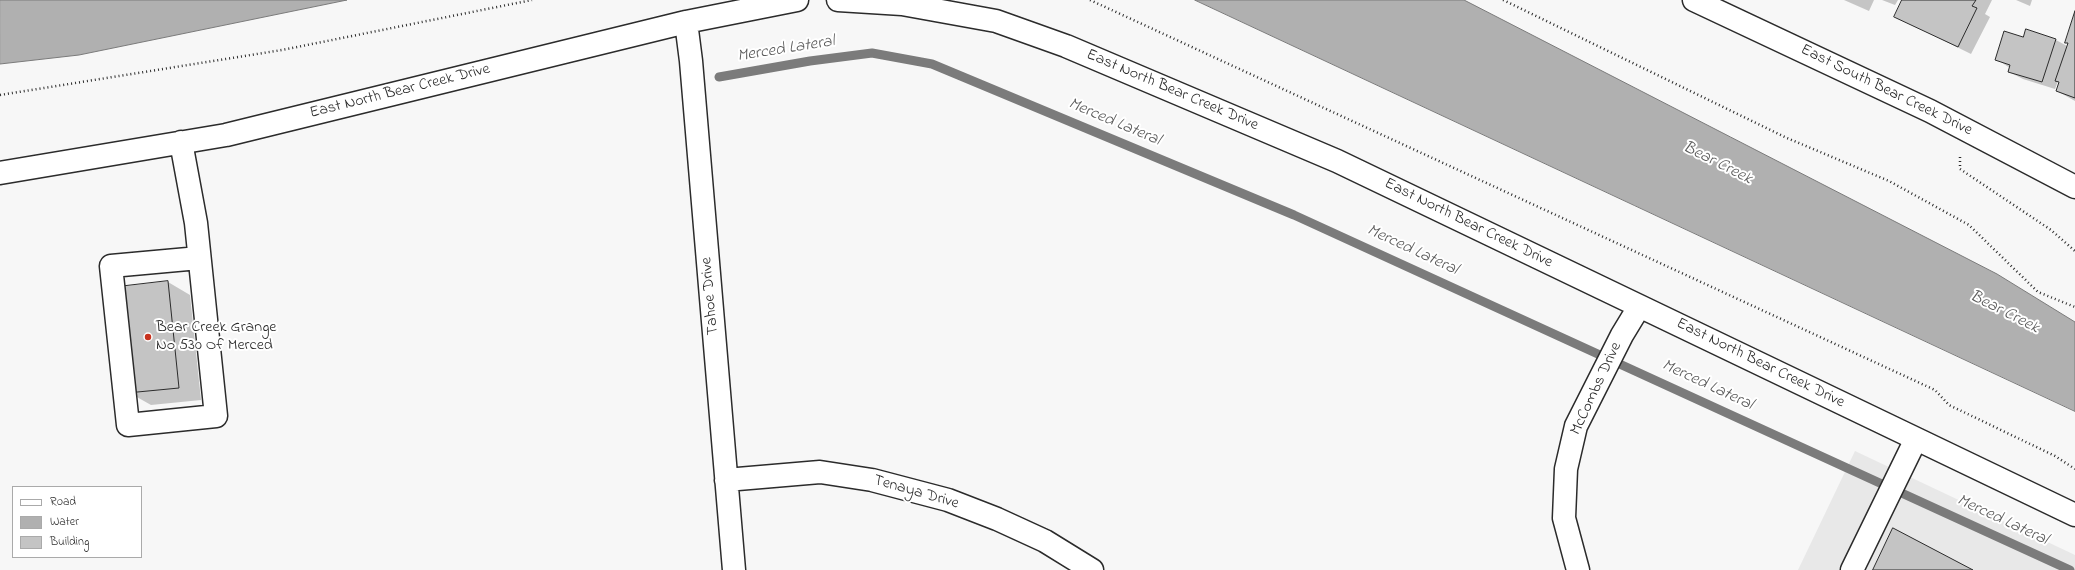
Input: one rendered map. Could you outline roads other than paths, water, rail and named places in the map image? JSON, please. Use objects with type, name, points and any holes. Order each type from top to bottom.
[{"type":"street","name":"East North Bear Creek Drive","points":[[0,173],[226,135],[686,22],[798,0]]},
{"type":"street","name":"East North Bear Creek Drive","points":[[838,0],[902,4],[996,21],[1066,46],[1337,161],[2075,515]]},
{"type":"street","name":"East South Bear Creek Drive","points":[[1694,0],[1959,126],[2075,187]]},
{"type":"street","name":"Tahoe Drive","points":[[686,22],[692,69],[734,570]]},
{"type":"street","points":[[181,142],[196,223],[198,258],[216,416],[128,425],[111,266],[198,258]]},
{"type":"street","name":"McCombs Drive","points":[[1578,570],[1564,518],[1566,469],[1576,426],[1622,335],[1639,307]]},
{"type":"street","points":[[1852,570],[1916,439]]},
{"type":"street","name":"Tenaya Drive","points":[[726,480],[820,472],[872,480],[948,500],[997,519],[1045,541],[1092,570]]},
{"type":"water","points":[[0,0],[347,0],[79,55],[0,64]]},
{"type":"water","name":"Bear Creek","points":[[1195,0],[1464,0],[1997,274],[2075,322],[2075,411]]},
{"type":"waterway","name":"Merced Lateral","points":[[719,77],[810,61],[872,53],[932,64],[1294,215],[2070,570]]},
{"type":"place","name":"Bear Creek Grange No 530 Of Merced","points":[[148,337]]}]
